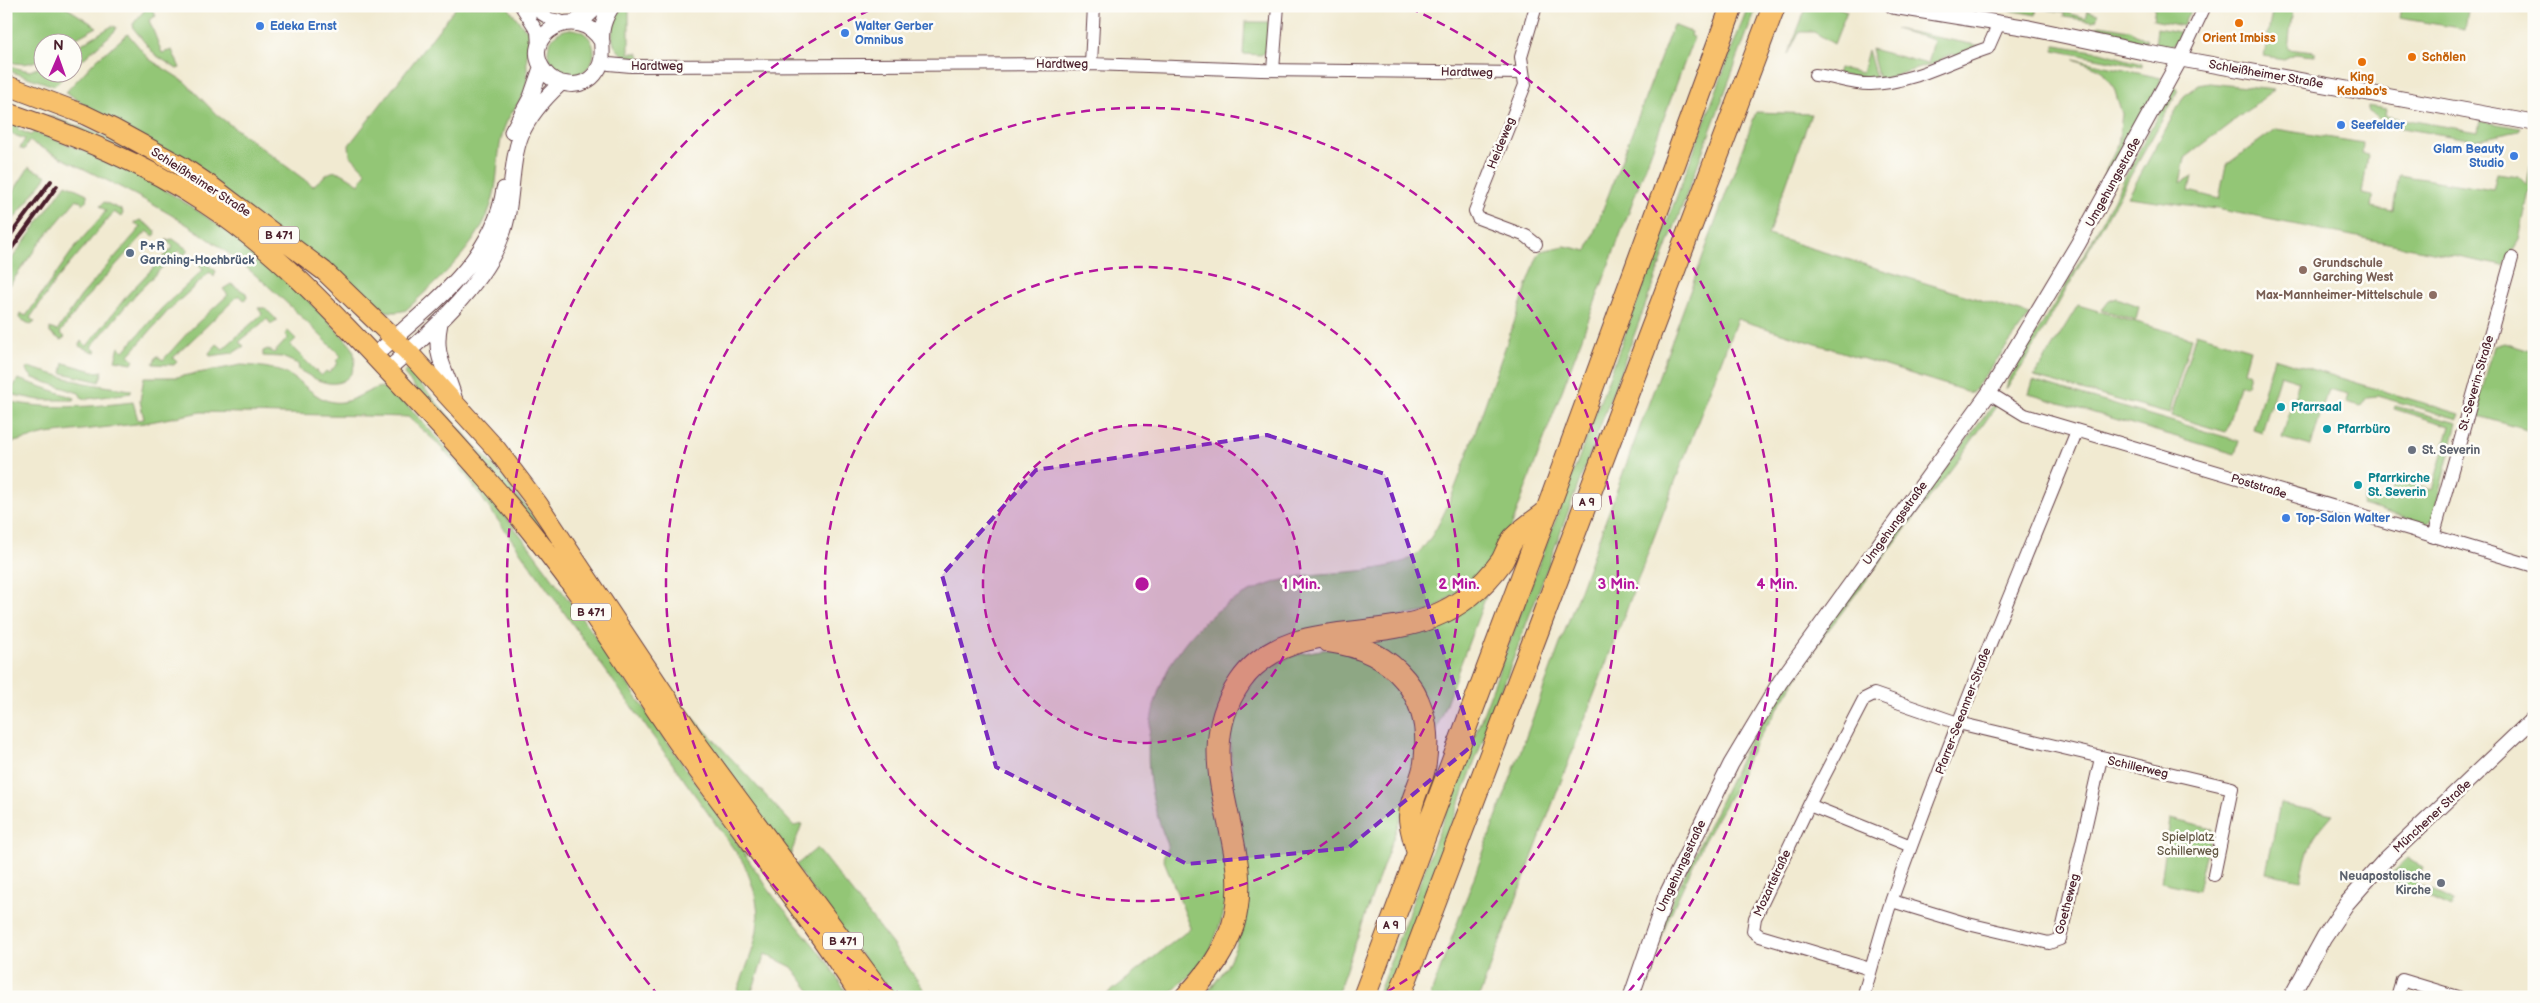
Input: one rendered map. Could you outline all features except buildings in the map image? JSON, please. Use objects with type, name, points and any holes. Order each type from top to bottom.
[{"type":"highway","name":"A 9","points":[[1364,997],[1547,511],[1732,6]]},
{"type":"highway","name":"A 9","points":[[1399,997],[1774,6]]},
{"type":"highway","points":[[1186,997],[1211,969],[1233,924],[1237,894],[1236,861],[1218,770],[1220,732],[1228,701],[1241,680],[1260,662],[1286,647],[1330,633],[1413,623],[1432,617],[1456,605],[1477,590],[1502,561],[1514,539],[1547,511]]},
{"type":"highway","points":[[1310,639],[1349,644],[1371,652],[1407,680],[1418,700],[1427,727],[1425,764],[1410,818],[1418,853]]},
{"type":"main road","name":"Schleißheimer Straße","points":[[6,85],[83,114],[184,167],[269,228],[324,271],[408,352]]},
{"type":"main road","name":"Schleißheimer Straße","points":[[6,112],[64,132],[119,156],[207,205],[259,244],[310,290],[387,370]]},
{"type":"main road","name":"B 471","points":[[408,352],[497,450],[538,504],[777,864],[798,893],[884,997]]},
{"type":"main road","name":"B 471","points":[[387,370],[451,437],[534,535],[578,594],[687,755],[777,864]]},
{"type":"main road","name":"B 471","points":[[798,893],[862,997]]},
{"type":"street","points":[[522,6],[537,31],[538,57],[541,68],[549,78],[560,84],[574,85],[586,81],[596,73],[602,61],[604,23],[612,6]]},
{"type":"street","points":[[529,6],[550,19],[560,21],[586,18],[598,6]]},
{"type":"street","points":[[1091,64],[1094,6]]},
{"type":"street","points":[[1273,70],[1278,6]]},
{"type":"street","name":"Heideweg","points":[[1536,6],[1521,57],[1525,85],[1475,211],[1478,218],[1526,236],[1536,244]]},
{"type":"street","name":"Schleißheimer Straße","points":[[1893,6],[2000,23],[2180,59],[2534,122]]},
{"type":"street","points":[[2180,59],[2205,6]]},
{"type":"street","points":[[578,20],[593,28],[602,42]]},
{"type":"street","points":[[538,46],[542,35],[550,26],[560,21]]},
{"type":"street","points":[[1814,75],[1827,76],[1848,83],[1872,84],[1897,81],[1988,48],[2000,23]]},
{"type":"street","name":"Umgehungsstraße","points":[[1631,997],[1666,896],[1731,764],[1780,682],[1989,393],[2078,244],[2180,59]]},
{"type":"street","name":"Hardtweg","points":[[602,61],[609,64],[631,66],[1091,64],[1273,70],[1522,73]]},
{"type":"street","points":[[374,356],[452,283],[480,250],[495,224],[502,201],[512,132],[530,97],[541,68]]},
{"type":"street","points":[[387,370],[440,323],[492,256],[502,237],[510,211],[515,159],[521,136],[532,117],[560,84]]},
{"type":"street","name":"St.-Severin-Straße","points":[[2433,537],[2512,258]]},
{"type":"street","points":[[440,323],[436,339],[438,358],[451,383],[457,408]]},
{"type":"street","name":"Poststraße","points":[[1989,393],[2025,415],[2534,566]]},
{"type":"street","name":"Pfarrer-Seeanner-Straße","points":[[1863,997],[1892,901],[1958,723],[2077,431]]},
{"type":"street","name":"Mozartstraße","points":[[1870,969],[1760,936],[1753,931],[1755,918],[1809,805],[1864,699],[1874,694],[1958,723]]},
{"type":"street","name":"Münchener Straße","points":[[2291,997],[2324,937],[2347,903],[2378,867],[2534,718]]},
{"type":"street","name":"Schillerweg","points":[[1958,723],[2232,788],[2214,875]]},
{"type":"street","name":"Goetheweg","points":[[1892,901],[1968,924],[2049,943],[2060,939],[2101,758]]},
{"type":"street","points":[[1809,805],[1912,846]]},
{"type":"street","points":[[2397,997],[2402,980],[2458,997]]},
{"type":"highlighted area","points":[[1267,435],[1385,474],[1474,744],[1348,848],[1187,864],[996,767],[942,575],[1036,470]]},
{"type":"green space","points":[[6,6],[64,6],[97,27],[82,35],[82,32],[32,32],[32,62],[21,64],[6,61]]},
{"type":"green space","points":[[150,6],[156,16],[149,20],[162,53],[172,50],[180,68],[177,69],[154,54],[134,29],[133,24]]},
{"type":"green space","points":[[457,6],[507,6],[526,30],[529,28],[530,38],[527,54],[526,86],[504,129],[495,189],[490,208],[482,225],[461,256],[448,270],[406,310],[395,312],[385,311],[372,304],[66,92],[75,82],[82,82],[82,75],[97,59],[128,34],[149,59],[185,82],[217,115],[313,186],[326,175],[334,172],[344,174],[359,184],[366,172],[350,155],[349,145]]},
{"type":"green space","points":[[623,6],[637,7],[629,7],[629,53],[638,53],[641,58],[630,57],[621,53],[613,41],[612,32],[614,24]]},
{"type":"green space","points":[[1748,6],[1757,6],[1387,997],[1377,997]]},
{"type":"green space","points":[[1807,6],[1834,6],[1847,11],[1834,44],[1814,32],[1799,32],[1788,54]]},
{"type":"green space","points":[[2009,6],[2042,6],[2063,12],[2037,8],[2036,15],[2010,10]]},
{"type":"green space","points":[[2155,6],[2192,6],[2183,26],[2153,20]]},
{"type":"green space","points":[[2273,6],[2293,6],[2288,49],[2314,52],[2314,56],[2295,54],[2284,59],[2264,56]]},
{"type":"green space","points":[[2401,6],[2469,6],[2465,29],[2399,18]]},
{"type":"green space","points":[[2087,11],[2098,14],[2096,20],[2092,21],[2064,17],[2064,12],[2085,18]]},
{"type":"green space","points":[[1245,22],[1269,22],[1268,51],[1261,55],[1243,54]]},
{"type":"green space","points":[[1673,25],[1691,32],[1690,36],[1694,37],[1509,533],[1488,568],[1432,611],[1320,630],[1230,683],[1223,836],[1227,885],[1223,916],[1211,949],[1201,965],[1166,997],[1104,997],[1191,928],[1163,858],[1168,845],[1154,802],[1148,759],[1151,718],[1163,680],[1183,645],[1211,616],[1247,593],[1291,578],[1375,569],[1392,565],[1418,553],[1428,542],[1445,510],[1460,474],[1536,260],[1541,251],[1565,246],[1587,251]]},
{"type":"green space","points":[[2101,25],[2129,30],[2147,40],[2146,43],[2094,29]]},
{"type":"green space","points":[[112,26],[116,27],[116,30],[82,60],[82,44]]},
{"type":"green space","points":[[2157,28],[2184,33],[2179,41],[2172,45],[2155,45]]},
{"type":"green space","points":[[566,29],[576,29],[588,35],[593,43],[593,61],[588,69],[580,74],[566,75],[558,72],[551,65],[548,57],[548,47],[551,39],[558,32]]},
{"type":"green space","points":[[1895,29],[1981,46],[1957,56],[1953,54],[1942,58],[1940,62],[1879,80],[1871,49],[1928,64],[1934,40]]},
{"type":"green space","points":[[2055,45],[2100,52],[2142,64],[2142,67],[2054,50]]},
{"type":"green space","points":[[1868,50],[1877,81],[1837,74],[1839,68],[1862,73]]},
{"type":"green space","points":[[2074,59],[2161,78],[2104,192],[2097,189],[2118,145],[2122,114],[2114,88],[2100,69]]},
{"type":"green space","points":[[6,66],[32,70],[32,79],[6,70]]},
{"type":"green space","points":[[42,82],[58,82],[54,86]]},
{"type":"green space","points":[[2209,83],[2274,90],[2185,158],[2180,183],[2192,176],[2189,191],[2219,199],[2226,165],[2276,129],[2363,143],[2362,154],[2368,155],[2362,194],[2373,196],[2371,207],[2393,211],[2399,175],[2493,190],[2497,173],[2518,176],[2527,185],[2534,147],[2534,190],[2529,191],[2519,240],[2503,266],[2217,209],[2128,197],[2184,96],[2199,85]]},
{"type":"green space","points":[[2173,86],[2179,90],[2026,361],[2006,389],[2008,381],[2088,248]]},
{"type":"green space","points":[[2368,106],[2386,109],[2385,116],[2478,132],[2480,121],[2521,128],[2519,131],[2474,140],[2389,126],[2368,111]]},
{"type":"green space","points":[[1756,112],[1811,114],[1768,235],[2030,315],[1972,393],[1737,319],[1479,997],[1430,997]]},
{"type":"green space","points":[[47,115],[120,141],[179,174],[178,177]]},
{"type":"green space","points":[[6,121],[20,126],[17,129],[31,135],[34,132],[96,155],[132,172],[192,207],[221,227],[278,273],[352,347],[355,362],[350,375],[339,382],[324,382],[299,370],[298,364],[282,357],[263,356],[263,351],[268,349],[274,353],[288,338],[285,334],[288,331],[296,339],[290,345],[321,376],[326,371],[329,373],[338,363],[336,361],[341,356],[263,282],[213,242],[146,201],[29,141],[24,150],[20,148],[25,139],[6,132]]},
{"type":"green space","points":[[29,167],[47,176],[6,229],[6,203]]},
{"type":"green space","points":[[66,184],[87,194],[87,199],[83,204],[77,199],[39,244],[6,290],[6,267]]},
{"type":"green space","points":[[104,202],[122,210],[121,217],[114,212],[57,279],[30,318],[35,322],[31,325],[19,318],[20,313],[26,316],[75,247],[106,211],[100,206]]},
{"type":"green space","points":[[140,220],[155,230],[156,234],[154,236],[147,231],[85,299],[60,333],[65,337],[61,340],[50,333],[50,328],[57,331],[81,296],[141,227],[134,223]]},
{"type":"green space","points":[[173,239],[187,249],[187,252],[184,255],[179,250],[135,295],[91,347],[96,351],[95,353],[79,346],[81,341],[87,346],[129,293],[173,247],[166,240]]},
{"type":"green space","points":[[201,262],[204,262],[216,271],[214,277],[210,272],[167,312],[129,355],[134,360],[132,363],[115,360],[119,347],[124,351],[162,308],[203,270],[199,265]]},
{"type":"green space","points":[[231,284],[246,293],[247,298],[244,300],[239,295],[173,358],[177,362],[174,365],[153,364],[157,356],[163,360],[192,328],[228,295],[223,289]]},
{"type":"green space","points":[[2117,298],[2139,306],[2136,320],[2102,310],[2109,301]]},
{"type":"green space","points":[[2078,305],[2191,338],[2169,414],[2034,377]]},
{"type":"green space","points":[[258,308],[265,308],[277,320],[271,324],[267,319],[239,342],[244,346],[233,353],[210,356],[209,353],[217,344],[223,349],[262,314]]},
{"type":"green space","points":[[2196,333],[2250,349],[2244,371],[2250,374],[2247,385],[2239,385],[2226,432],[2171,416]]},
{"type":"green space","points":[[2504,343],[2534,352],[2532,397],[2534,398],[2534,432],[2475,415],[2494,346]]},
{"type":"green space","points":[[2274,358],[2460,414],[2458,419],[2377,396],[2367,397],[2361,406],[2346,402],[2348,394],[2328,389],[2311,446],[2282,438],[2299,381],[2280,375],[2262,432],[2253,429]]},
{"type":"green space","points":[[64,363],[97,372],[103,371],[99,382],[62,373]]},
{"type":"green space","points":[[241,365],[264,367],[293,377],[327,401],[346,401],[381,387],[396,393],[473,477],[526,542],[592,632],[774,897],[828,963],[849,997],[815,997],[792,967],[765,954],[750,997],[735,997],[754,945],[758,915],[751,882],[743,862],[464,473],[435,441],[408,417],[201,412],[145,423],[46,434],[6,444],[6,401],[54,407],[133,402],[138,420],[144,419],[140,401],[144,377],[177,377]]},
{"type":"green space","points":[[28,367],[84,383],[131,390],[131,393],[87,399],[82,398],[79,393],[33,378],[26,370]]},
{"type":"green space","points":[[407,369],[505,479],[557,548],[554,550],[406,377],[404,373]]},
{"type":"green space","points":[[18,379],[75,398],[74,400],[39,400],[9,394]]},
{"type":"green space","points":[[2033,381],[2239,441],[2235,454],[2029,394]]},
{"type":"green space","points":[[1993,405],[1997,405],[1959,459],[1823,637],[1752,749],[1731,794],[1704,841],[1666,924],[1641,997],[1636,997],[1662,922],[1747,746],[1792,673]]},
{"type":"green space","points":[[2395,406],[2457,423],[2432,520],[2426,524],[2362,505],[2365,495],[2389,502],[2395,480],[2432,490],[2450,426],[2394,409]]},
{"type":"green space","points":[[1486,596],[1436,730],[1428,700],[1361,637]]},
{"type":"green space","points":[[1337,649],[1390,672],[1421,729],[1414,780],[1336,997],[1204,997],[1226,968],[1237,944],[1230,723],[1246,691],[1263,671],[1274,664],[1298,655]]},
{"type":"green space","points":[[677,700],[794,826],[802,824],[789,859]]},
{"type":"green space","points":[[2280,804],[2333,814],[2319,830],[2311,844],[2301,880],[2266,873]]},
{"type":"green space","name":"Spielplatz Schillerweg","points":[[2170,819],[2212,829],[2198,890],[2161,882]]},
{"type":"green space","points":[[817,848],[892,944],[929,997],[892,997],[795,866]]},
{"type":"green space","points":[[2407,859],[2423,867],[2416,884],[2454,901],[2451,908],[2386,879]]},
{"type":"railway","points":[[6,241],[51,181]]},
{"type":"railway","points":[[6,256],[57,186]]},
{"type":"place","name":"Orient Imbiss","points":[[2239,23]]},
{"type":"place","name":"Edeka Ernst","points":[[260,26]]},
{"type":"place","name":"Walter Gerber Omnibus","points":[[845,33]]},
{"type":"place","name":"Schölen","points":[[2412,57]]},
{"type":"place","name":"King Kebabo's","points":[[2362,62]]},
{"type":"place","name":"Seefelder","points":[[2341,125]]},
{"type":"place","name":"Glam Beauty Studio","points":[[2514,156]]},
{"type":"place","name":"P+R Garching-Hochbrück","points":[[130,253]]},
{"type":"place","name":"Grundschule Garching West","points":[[2303,270]]},
{"type":"place","name":"Max-Mannheimer-Mittelschule","points":[[2433,295]]},
{"type":"place","name":"Pfarrsaal","points":[[2281,407]]},
{"type":"place","name":"Pfarrbüro","points":[[2327,429]]},
{"type":"place","name":"St. Severin","points":[[2412,450]]},
{"type":"place","name":"Pfarrkirche St. Severin","points":[[2358,485]]},
{"type":"place","name":"Top-Salon Walter","points":[[2286,518]]},
{"type":"place","name":"Neuapostolische Kirche","points":[[2441,883]]}]
